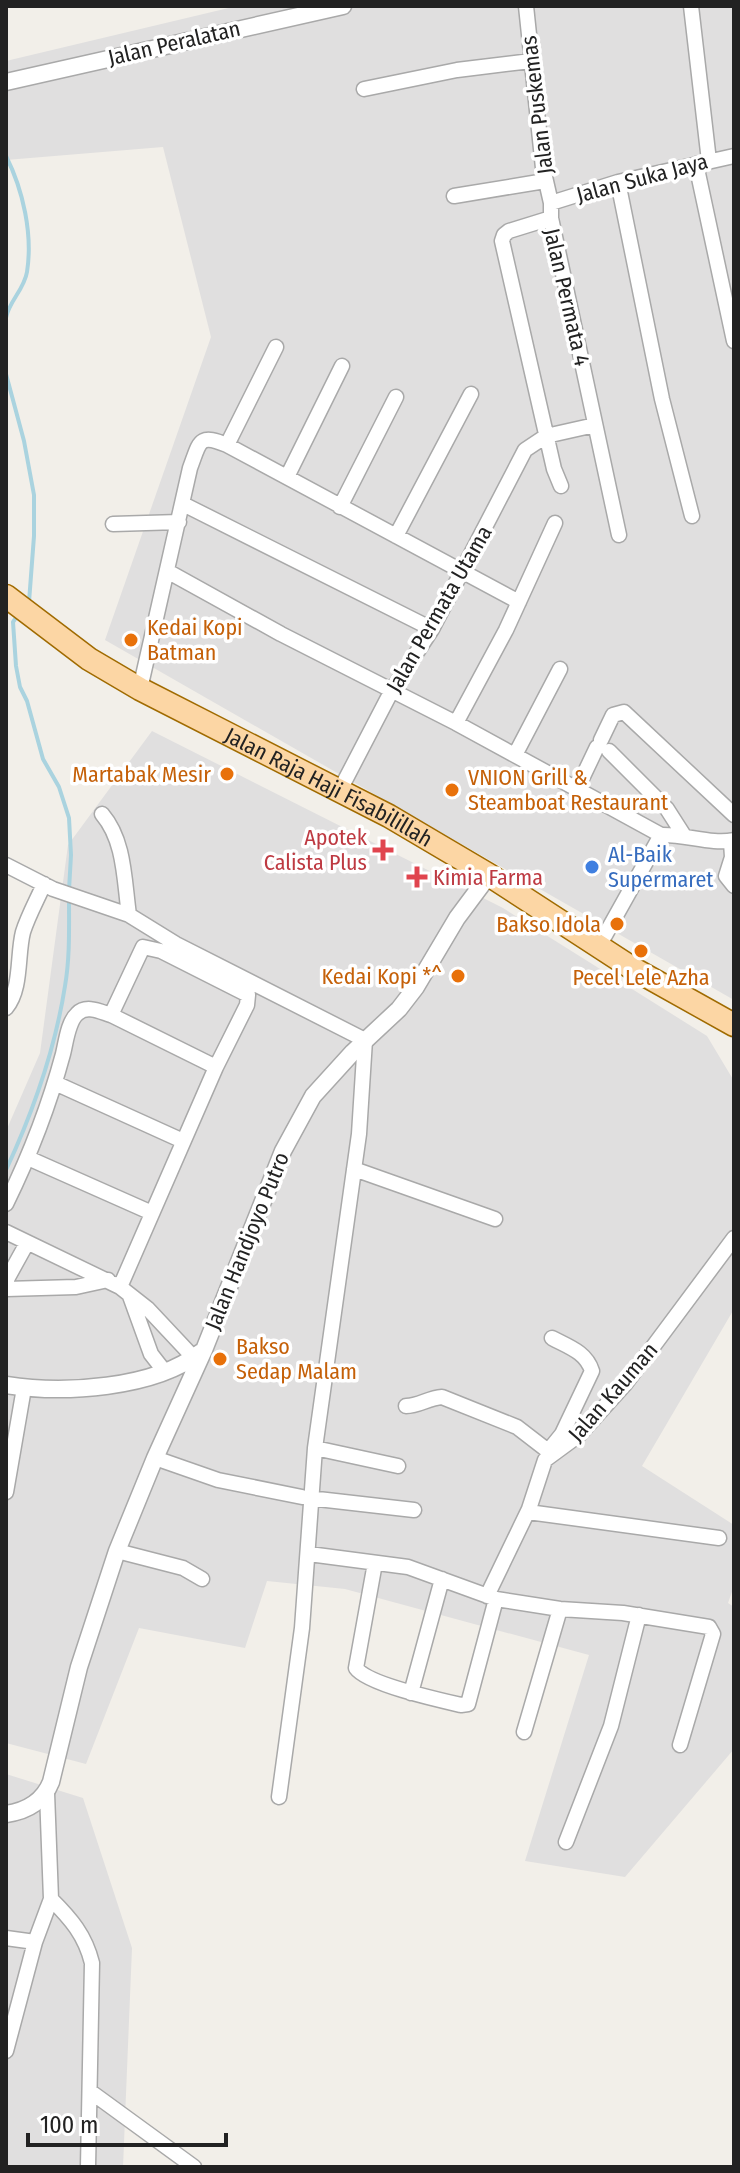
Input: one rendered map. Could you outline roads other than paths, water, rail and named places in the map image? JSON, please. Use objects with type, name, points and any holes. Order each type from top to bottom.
[{"type":"main road","name":"Jalan Raja Haji Fisabilillah","points":[[10,599],[60,639],[140,689],[340,790],[489,875],[599,946],[734,1025]]},
{"type":"street","name":"Jalan Peralatan","points":[[10,81],[343,6]]},
{"type":"street","name":"Jalan Puskemas","points":[[526,6],[551,211]]},
{"type":"street","points":[[691,6],[703,162],[734,341]]},
{"type":"street","points":[[364,89],[457,70],[531,61]]},
{"type":"street","name":"Jalan Suka Jaya","points":[[551,211],[618,182],[734,156]]},
{"type":"street","points":[[454,196],[545,181]]},
{"type":"street","points":[[618,182],[662,399],[692,516]]},
{"type":"street","name":"Jalan Permata 4","points":[[561,486],[546,436],[502,241],[509,231],[551,211],[619,535]]},
{"type":"street","points":[[227,445],[276,347]]},
{"type":"street","points":[[287,477],[342,366]]},
{"type":"street","points":[[396,536],[471,394]]},
{"type":"street","points":[[340,507],[396,397]]},
{"type":"street","points":[[546,436],[595,425]]},
{"type":"street","name":"Jalan Permata Utama","points":[[340,790],[391,692],[432,629],[525,450],[546,436]]},
{"type":"street","points":[[140,689],[190,468],[201,441],[210,438],[463,569],[519,602]]},
{"type":"street","points":[[183,504],[432,629]]},
{"type":"street","points":[[113,524],[179,522]]},
{"type":"street","points":[[456,723],[519,602],[555,523]]},
{"type":"street","points":[[167,571],[661,835],[683,834],[733,841],[726,876],[734,886]]},
{"type":"street","points":[[515,755],[560,669]]},
{"type":"street","points":[[577,789],[602,746],[613,715],[624,712],[734,815]]},
{"type":"street","points":[[602,746],[667,809],[683,834]]},
{"type":"street","points":[[102,814],[114,830],[119,845],[129,915]]},
{"type":"street","points":[[599,946],[661,835]]},
{"type":"street","points":[[6,865],[44,884],[129,915],[176,944],[365,1040],[354,1169],[306,1498],[309,1554],[279,1797]]},
{"type":"street","name":"Jalan Handjoyo Putro","points":[[47,1793],[56,1768],[79,1667],[117,1551],[283,1151],[313,1096],[399,1009],[416,987],[457,918],[489,875]]},
{"type":"street","points":[[6,1008],[15,991],[17,959],[24,930],[44,884]]},
{"type":"street","points":[[111,1015],[143,947],[161,951],[248,995],[247,1005],[216,1067],[119,1287],[151,1354],[165,1372]]},
{"type":"street","points":[[6,1204],[28,1158],[76,1014],[85,1009],[111,1015],[216,1067]]},
{"type":"street","points":[[55,1083],[183,1141]]},
{"type":"street","points":[[28,1158],[152,1213]]},
{"type":"street","points":[[354,1169],[495,1219]]},
{"type":"street","points":[[6,1232],[119,1287],[199,1354],[165,1372],[139,1380],[96,1386],[24,1388],[6,1385]]},
{"type":"street","name":"Jalan Kauman","points":[[411,1693],[468,1704],[492,1597],[528,1512],[545,1460],[551,1452],[579,1435],[626,1383],[734,1238]]},
{"type":"street","points":[[6,1281],[27,1243]]},
{"type":"street","points":[[6,1289],[119,1287]]},
{"type":"street","points":[[406,1406],[442,1397],[517,1427],[551,1452],[592,1371],[583,1355],[552,1338]]},
{"type":"street","points":[[6,1492],[24,1388]]},
{"type":"street","points":[[315,1448],[398,1466]]},
{"type":"street","points":[[155,1458],[218,1480],[306,1498],[414,1510]]},
{"type":"street","points":[[528,1512],[719,1538]]},
{"type":"street","points":[[117,1551],[183,1568],[202,1579]]},
{"type":"street","points":[[309,1554],[408,1567],[492,1597],[560,1609],[639,1615],[705,1625],[713,1634],[680,1745]]},
{"type":"street","points":[[375,1563],[356,1668],[359,1673],[411,1693],[442,1579]]},
{"type":"street","points":[[524,1732],[560,1609]]},
{"type":"street","points":[[566,1842],[611,1726],[639,1615]]},
{"type":"street","points":[[6,1814],[27,1808],[47,1793]]},
{"type":"street","points":[[6,2051],[35,1942],[51,1899],[47,1793]]},
{"type":"street","points":[[51,1899],[76,1925],[87,1944],[92,1963],[88,2167]]},
{"type":"street","points":[[6,1938],[35,1942]]},
{"type":"street","points":[[91,2092],[194,2167]]},
{"type":"waterway","points":[[6,156],[22,198],[29,243],[27,272],[6,318]]},
{"type":"waterway","points":[[6,374],[24,441],[34,495],[29,602]]},
{"type":"waterway","points":[[18,615],[13,622],[20,687],[27,701],[43,759],[59,787],[69,818],[69,890]]},
{"type":"waterway","points":[[6,1170],[34,1103],[55,1034],[68,964],[69,899]]},
{"type":"place","name":"Kedai Kopi Batman","points":[[131,640]]},
{"type":"place","name":"Martabak Mesir","points":[[227,774]]},
{"type":"place","name":"VNION Grill & Steamboat Restaurant","points":[[452,790]]},
{"type":"place","name":"Apotek Calista Plus","points":[[383,850]]},
{"type":"place","name":"Al-Baik Supermaret","points":[[592,867]]},
{"type":"place","name":"Kimia Farma","points":[[417,877]]},
{"type":"place","name":"Bakso Idola","points":[[617,924]]},
{"type":"place","name":"Pecel Lele Azha","points":[[641,951]]},
{"type":"place","name":"Kedai Kopi *^","points":[[458,976]]},
{"type":"place","name":"Bakso Sedap Malam","points":[[220,1359]]}]
